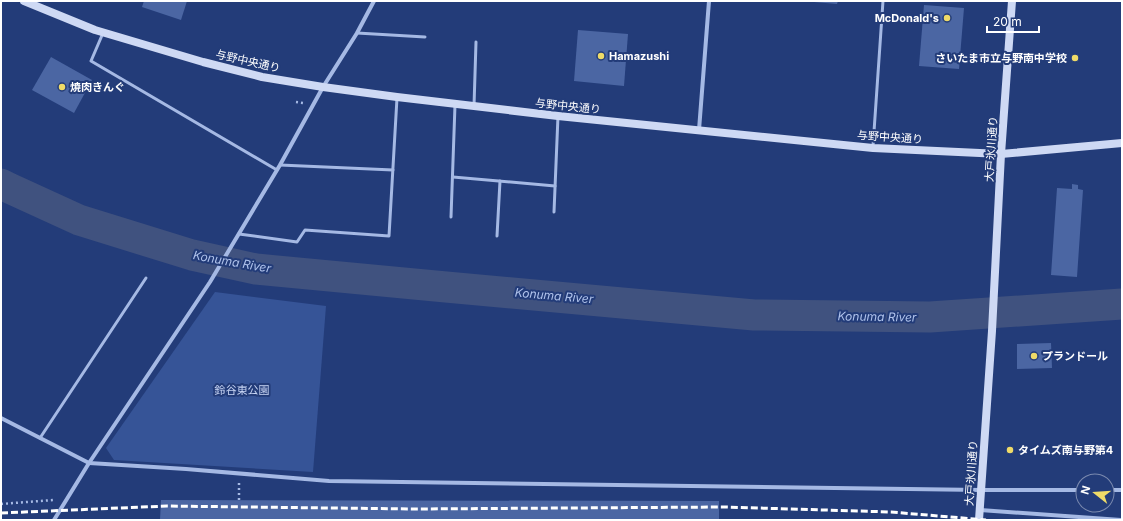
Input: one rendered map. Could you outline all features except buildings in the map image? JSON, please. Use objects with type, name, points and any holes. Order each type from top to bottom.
[{"type":"street","name":"与野中央通り","points":[[24,1],[103,33],[203,62],[262,77],[455,105],[873,148],[1001,154],[1122,143]]},
{"type":"street","points":[[54,520],[89,464],[210,282],[280,165],[323,87],[357,33],[374,1]]},
{"type":"street","points":[[699,130],[709,1]]},
{"type":"street","name":"大戸氷川通り","points":[[979,520],[992,331],[1001,154],[1012,1]]},
{"type":"street","points":[[1,418],[89,464],[186,469],[329,481],[1075,490]]},
{"type":"street","points":[[980,510],[1121,520]]},
{"type":"lane","points":[[873,148],[883,1]]},
{"type":"lane","points":[[103,33],[91,60],[277,170]]},
{"type":"lane","points":[[357,33],[425,38]]},
{"type":"lane","points":[[474,106],[476,42]]},
{"type":"lane","points":[[239,234],[297,242],[305,230],[388,236],[397,97]]},
{"type":"lane","points":[[451,217],[455,105]]},
{"type":"lane","points":[[554,212],[558,116]]},
{"type":"lane","points":[[280,165],[393,170]]},
{"type":"lane","points":[[453,177],[555,186]]},
{"type":"lane","points":[[497,236],[500,181]]},
{"type":"lane","points":[[39,438],[146,278]]},
{"type":"path","points":[[239,474],[239,500]]},
{"type":"path","points":[[1,504],[67,499]]},
{"type":"green space","name":"鈴谷東公園","points":[[215,292],[326,306],[313,472],[114,460],[106,448]]},
{"type":"waterway","name":"Konuma River","points":[[1,184],[79,220],[192,255],[256,269],[754,315],[930,317],[1122,304]]},
{"type":"railway","points":[[1,513],[167,506],[413,509],[724,507],[891,512],[986,520]]},
{"type":"place","name":"McDonald's","points":[[947,18]]},
{"type":"place","name":"Hamazushi","points":[[601,56]]},
{"type":"place","name":"さいたま市立与野南中学校","points":[[1075,58]]},
{"type":"place","name":"焼肉きんぐ","points":[[62,87]]},
{"type":"place","name":"プランドール","points":[[1034,356]]},
{"type":"place","name":"タイムズ南与野第4","points":[[1010,450]]}]
